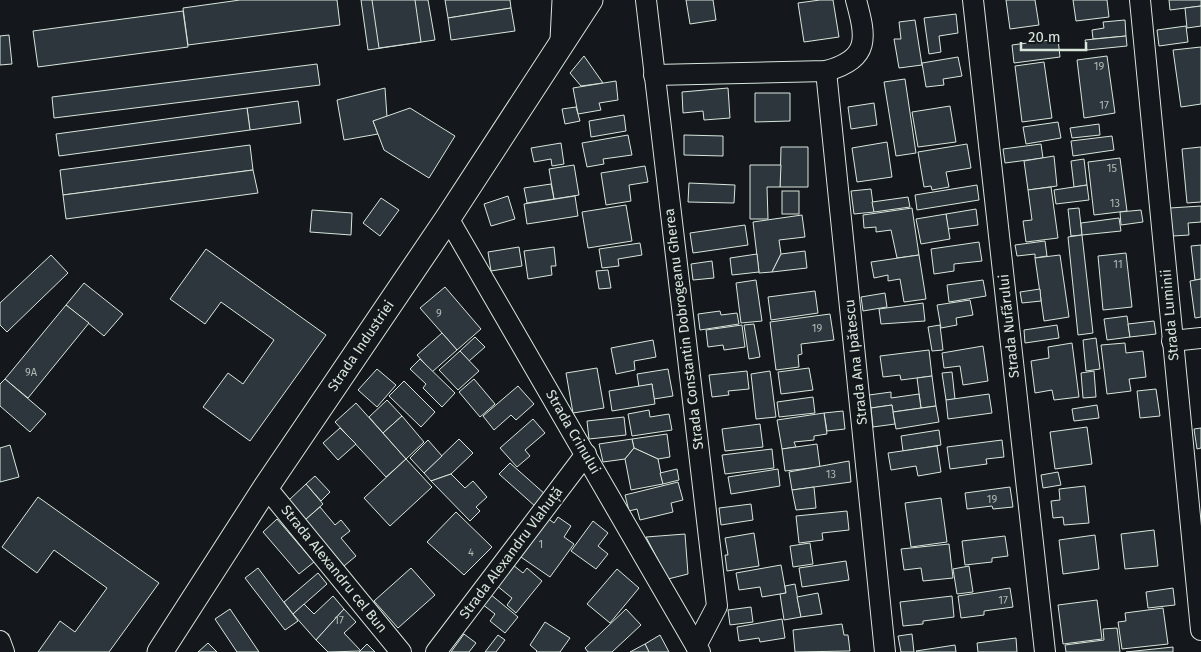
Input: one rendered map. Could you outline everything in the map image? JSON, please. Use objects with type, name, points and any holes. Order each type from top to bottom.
[{"type":"street","points":[[563,40],[565,0]]},
{"type":"street","name":"Strada Industriei","points":[[160,652],[266,486],[448,218],[590,0]]},
{"type":"street","name":"Strada Constantin Dobrogeanu Gherea","points":[[646,0],[717,606],[698,649]]},
{"type":"street","points":[[654,75],[826,71],[843,67],[854,58],[863,44],[864,31],[856,0]]},
{"type":"street","name":"Strada Nufărului","points":[[973,0],[1045,652]]},
{"type":"street","name":"Strada Luminii","points":[[1140,0],[1201,630]]},
{"type":"street","name":"Strada Ana Ipătescu","points":[[826,71],[885,652]]},
{"type":"street","name":"Strada Crinului","points":[[448,218],[698,649]]},
{"type":"street","points":[[1172,342],[1201,338]]},
{"type":"street","name":"Strada Alexandru Vlahuță","points":[[436,652],[586,454]]},
{"type":"street","name":"Strada Alexandru cel Bun","points":[[266,486],[401,652]]},
{"type":"street","points":[[0,641],[4,652]]},
{"type":"building","points":[[240,0],[337,0],[340,25],[188,45],[183,8]]},
{"type":"building","points":[[361,0],[428,0],[435,40],[368,50]]},
{"type":"building","points":[[372,0],[415,0],[421,42],[379,48]]},
{"type":"building","points":[[445,0],[510,0],[511,8],[448,18]]},
{"type":"building","points":[[686,0],[713,0],[716,20],[690,24]]},
{"type":"building","points":[[833,0],[839,37],[804,42],[798,3]]},
{"type":"building","points":[[1006,0],[1035,0],[1039,25],[1010,29]]},
{"type":"building","points":[[1073,0],[1107,0],[1109,17],[1076,21]]},
{"type":"building","points":[[1169,0],[1201,0],[1201,6],[1170,10]]},
{"type":"building","points":[[1201,6],[1201,26],[1187,28],[1185,8]]},
{"type":"building","points":[[511,8],[515,31],[451,40],[448,18]]},
{"type":"building","points":[[183,11],[188,47],[38,67],[33,31]]},
{"type":"building","points":[[956,14],[958,33],[939,36],[941,52],[929,54],[924,18]]},
{"type":"building","points":[[915,20],[922,65],[899,68],[894,39],[901,39],[899,22]]},
{"type":"building","points":[[1125,20],[1126,36],[1093,39],[1092,30],[1104,28],[1103,22]]},
{"type":"building","points":[[1186,26],[1188,42],[1159,46],[1157,30]]},
{"type":"building","points":[[9,35],[12,64],[0,65],[0,36]]},
{"type":"building","points":[[1126,36],[1127,46],[1087,50],[1085,40]]},
{"type":"building","points":[[1058,39],[1060,57],[1014,63],[1012,45]]},
{"type":"building","points":[[1201,47],[1201,104],[1181,107],[1173,50]]},
{"type":"building","points":[[584,56],[603,83],[581,86],[570,73]]},
{"type":"building","points":[[1107,56],[1115,113],[1084,118],[1077,60]]},
{"type":"building","points":[[958,57],[962,76],[943,79],[944,85],[926,87],[922,63]]},
{"type":"building","points":[[1044,62],[1052,118],[1022,122],[1015,66]]},
{"type":"building","points":[[317,64],[320,85],[54,118],[52,97]]},
{"type":"building","points":[[905,79],[916,153],[896,156],[884,82]]},
{"type":"building","points":[[616,81],[618,100],[599,103],[601,110],[578,114],[573,88]]},
{"type":"building","points":[[385,88],[387,117],[373,121],[378,134],[344,140],[337,100]]},
{"type":"building","points":[[728,88],[730,118],[704,120],[703,111],[683,113],[682,92]]},
{"type":"building","points":[[755,93],[790,93],[790,121],[755,122]]},
{"type":"building","points":[[298,101],[301,123],[250,130],[247,108]]},
{"type":"building","points":[[874,103],[877,125],[851,129],[848,107]]},
{"type":"building","points":[[950,106],[956,142],[918,147],[912,112]]},
{"type":"building","points":[[576,107],[580,121],[565,124],[562,109]]},
{"type":"building","points":[[247,108],[250,130],[59,156],[56,134]]},
{"type":"building","points":[[410,108],[455,136],[429,178],[384,150],[373,121]]},
{"type":"building","points":[[624,115],[626,131],[591,137],[589,121]]},
{"type":"building","points":[[1058,122],[1061,138],[1026,144],[1023,127]]},
{"type":"building","points":[[1099,124],[1100,135],[1072,138],[1070,128]]},
{"type":"building","points":[[628,135],[632,155],[603,159],[604,164],[587,167],[582,143]]},
{"type":"building","points":[[684,135],[723,136],[723,156],[684,155]]},
{"type":"building","points":[[1112,136],[1114,150],[1073,156],[1071,141]]},
{"type":"building","points":[[887,142],[892,177],[857,182],[852,148]]},
{"type":"building","points":[[561,143],[564,164],[552,166],[551,159],[534,162],[531,148]]},
{"type":"building","points":[[967,144],[971,168],[946,172],[949,187],[932,190],[931,186],[924,187],[918,152]]},
{"type":"building","points":[[1041,144],[1043,158],[1005,163],[1003,149]]},
{"type":"building","points":[[250,145],[253,170],[63,195],[60,170]]},
{"type":"building","points":[[781,147],[808,147],[808,187],[780,187]]},
{"type":"building","points":[[1201,147],[1201,202],[1187,203],[1182,149]]},
{"type":"building","points":[[1054,156],[1057,186],[1028,190],[1024,161]]},
{"type":"building","points":[[1120,158],[1127,211],[1094,215],[1088,162]]},
{"type":"building","points":[[1084,159],[1087,185],[1074,187],[1071,161]]},
{"type":"building","points":[[574,165],[579,195],[554,199],[549,169]]},
{"type":"building","points":[[750,165],[781,165],[780,187],[767,187],[768,219],[750,219]]},
{"type":"building","points":[[645,166],[648,182],[629,185],[631,201],[606,205],[601,173]]},
{"type":"building","points":[[253,170],[258,193],[66,219],[63,195]]},
{"type":"building","points":[[689,183],[735,185],[734,203],[688,202]]},
{"type":"building","points":[[551,184],[554,199],[527,203],[524,188]]},
{"type":"building","points":[[977,185],[979,200],[917,210],[915,195]]},
{"type":"building","points":[[1087,185],[1089,200],[1056,204],[1054,190]]},
{"type":"building","points":[[1051,187],[1058,238],[1026,242],[1023,221],[1032,220],[1028,190]]},
{"type":"building","points":[[871,189],[874,212],[854,214],[851,191]]},
{"type":"building","points":[[782,191],[799,191],[799,214],[782,214]]},
{"type":"building","points":[[508,196],[515,219],[491,226],[484,204]]},
{"type":"building","points":[[575,196],[578,216],[527,224],[524,204]]},
{"type":"building","points":[[908,197],[910,207],[874,212],[872,202]]},
{"type":"building","points":[[381,198],[399,210],[380,236],[363,223]]},
{"type":"building","points":[[626,205],[632,241],[588,248],[582,212]]},
{"type":"building","points":[[1201,206],[1201,222],[1188,223],[1189,235],[1173,236],[1170,208]]},
{"type":"building","points":[[912,208],[919,255],[897,258],[891,230],[876,232],[876,227],[864,228],[863,215]]},
{"type":"building","points":[[1079,208],[1082,235],[1071,236],[1068,209]]},
{"type":"building","points":[[976,209],[978,225],[948,229],[946,214]]},
{"type":"building","points":[[312,210],[352,213],[351,235],[310,232]]},
{"type":"building","points":[[1141,210],[1143,222],[1121,225],[1120,212]]},
{"type":"building","points":[[946,214],[950,239],[921,244],[916,219]]},
{"type":"building","points":[[802,215],[805,237],[779,240],[781,254],[772,272],[759,273],[753,222]]},
{"type":"building","points":[[1119,218],[1121,231],[1082,235],[1081,223]]},
{"type":"building","points":[[745,225],[748,245],[693,253],[690,233]]},
{"type":"building","points":[[1082,235],[1093,333],[1078,335],[1068,237]]},
{"type":"building","points":[[1045,241],[1047,256],[1035,258],[1035,254],[1017,256],[1015,245]]},
{"type":"building","points":[[979,242],[982,261],[954,264],[954,271],[934,274],[931,249]]},
{"type":"building","points":[[640,243],[642,255],[618,259],[619,266],[602,268],[599,249]]},
{"type":"building","points":[[1201,245],[1201,279],[1195,280],[1191,246]]},
{"type":"building","points":[[519,247],[522,266],[491,271],[488,252]]},
{"type":"building","points":[[554,247],[556,266],[551,266],[552,275],[528,279],[524,251]]},
{"type":"building","points":[[206,249],[326,335],[250,441],[203,407],[228,373],[243,384],[274,340],[221,302],[205,324],[170,299]]},
{"type":"building","points":[[805,251],[807,268],[772,272],[781,254]]},
{"type":"building","points":[[1126,253],[1132,307],[1103,310],[1098,256]]},
{"type":"building","points":[[757,254],[759,272],[732,275],[730,258]]},
{"type":"building","points":[[51,255],[68,273],[7,332],[0,325],[0,303]]},
{"type":"building","points":[[919,255],[926,299],[904,302],[900,279],[888,281],[888,275],[874,278],[871,262]]},
{"type":"building","points":[[1060,255],[1069,317],[1044,321],[1035,258]]},
{"type":"building","points":[[712,261],[714,278],[693,280],[691,264]]},
{"type":"building","points":[[608,270],[611,288],[599,289],[596,271]]},
{"type":"building","points":[[1201,279],[1201,317],[1195,318],[1190,281]]},
{"type":"building","points":[[756,280],[762,321],[741,323],[736,283]]},
{"type":"building","points":[[983,280],[986,296],[949,302],[947,285]]},
{"type":"building","points":[[84,283],[123,314],[104,336],[66,305]]},
{"type":"building","points":[[445,287],[481,329],[457,350],[420,308]]},
{"type":"building","points":[[1040,289],[1041,301],[1022,303],[1020,292]]},
{"type":"building","points":[[815,291],[818,313],[771,320],[768,297]]},
{"type":"building","points":[[885,293],[887,307],[863,311],[861,297]]},
{"type":"building","points":[[970,300],[973,315],[956,318],[957,325],[941,328],[937,305]]},
{"type":"building","points":[[923,303],[925,321],[881,324],[879,309]]},
{"type":"building","points":[[66,305],[89,323],[28,398],[5,379]]},
{"type":"building","points":[[720,311],[721,315],[737,313],[739,324],[700,330],[698,314]]},
{"type":"building","points":[[830,314],[834,340],[801,344],[802,354],[798,355],[799,367],[776,370],[770,322]]},
{"type":"building","points":[[1127,316],[1130,337],[1107,340],[1104,319]]},
{"type":"building","points":[[1154,321],[1156,334],[1130,337],[1128,324]]},
{"type":"building","points":[[754,324],[760,357],[749,359],[744,325]]},
{"type":"building","points":[[742,325],[745,347],[724,350],[723,345],[708,347],[706,330]]},
{"type":"building","points":[[940,325],[943,350],[932,351],[928,327]]},
{"type":"building","points":[[1057,325],[1059,338],[1025,343],[1024,330]]},
{"type":"building","points":[[442,333],[457,350],[432,372],[417,355]]},
{"type":"building","points":[[475,337],[485,347],[469,361],[460,351]]},
{"type":"building","points":[[1096,338],[1100,369],[1086,371],[1083,340]]},
{"type":"building","points":[[653,340],[656,357],[634,361],[635,370],[616,374],[611,348]]},
{"type":"building","points":[[1072,343],[1079,397],[1054,400],[1052,390],[1035,393],[1031,361],[1049,358],[1048,347]]},
{"type":"building","points":[[1125,343],[1126,353],[1143,351],[1146,377],[1129,379],[1131,391],[1107,394],[1101,345]]},
{"type":"building","points":[[983,346],[988,381],[963,385],[960,366],[944,368],[942,353]]},
{"type":"building","points":[[929,350],[932,376],[901,380],[900,375],[883,377],[880,356]]},
{"type":"building","points":[[460,351],[479,371],[458,390],[439,370]]},
{"type":"building","points":[[420,359],[455,393],[442,407],[423,388],[426,384],[410,369]]},
{"type":"building","points":[[597,368],[604,408],[573,413],[566,373]]},
{"type":"building","points":[[809,368],[813,390],[781,394],[778,372]]},
{"type":"building","points":[[377,369],[396,385],[377,407],[358,390]]},
{"type":"building","points":[[668,369],[673,396],[654,399],[652,384],[639,387],[637,374]]},
{"type":"building","points":[[747,371],[749,389],[728,391],[729,395],[712,397],[709,375]]},
{"type":"building","points":[[770,371],[776,417],[756,419],[751,374]]},
{"type":"building","points":[[1094,371],[1096,397],[1083,398],[1081,373]]},
{"type":"building","points":[[952,372],[955,399],[946,400],[942,373]]},
{"type":"building","points":[[932,376],[936,406],[921,408],[917,378]]},
{"type":"building","points":[[5,379],[46,414],[30,432],[0,406],[0,384]]},
{"type":"building","points":[[474,379],[495,404],[480,417],[459,392]]},
{"type":"building","points":[[404,381],[435,412],[421,427],[389,396]]},
{"type":"building","points":[[652,384],[655,404],[612,411],[609,391]]},
{"type":"building","points":[[518,386],[534,404],[516,420],[511,415],[494,430],[483,416]]},
{"type":"building","points":[[1156,389],[1160,416],[1140,418],[1137,391]]},
{"type":"building","points":[[891,392],[891,398],[919,394],[921,408],[893,412],[892,405],[871,408],[869,395]]},
{"type":"building","points":[[989,394],[992,413],[948,419],[946,400]]},
{"type":"building","points":[[813,397],[815,413],[779,417],[777,402]]},
{"type":"building","points":[[387,400],[402,416],[383,433],[369,417]]},
{"type":"building","points":[[356,403],[406,459],[386,477],[335,422]]},
{"type":"building","points":[[892,405],[895,424],[873,427],[871,408]]},
{"type":"building","points":[[1097,405],[1099,418],[1074,421],[1072,409]]},
{"type":"building","points":[[936,406],[939,422],[896,429],[893,412]]},
{"type":"building","points":[[649,410],[650,417],[669,414],[672,430],[632,436],[628,414]]},
{"type":"building","points":[[843,411],[845,429],[827,431],[824,413]]},
{"type":"building","points":[[824,413],[827,434],[814,436],[814,440],[794,442],[796,447],[782,449],[777,420]]},
{"type":"building","points":[[402,416],[424,442],[406,459],[383,433]]},
{"type":"building","points":[[624,417],[626,435],[589,439],[587,421]]},
{"type":"building","points":[[533,419],[545,433],[525,450],[530,456],[517,467],[500,448]]},
{"type":"building","points":[[760,424],[763,447],[725,451],[722,429]]},
{"type":"building","points":[[1087,427],[1092,464],[1055,469],[1050,432]]},
{"type":"building","points":[[340,428],[356,444],[338,460],[323,443]]},
{"type":"building","points":[[1201,428],[1201,448],[1197,449],[1194,429]]},
{"type":"building","points":[[939,430],[941,445],[903,451],[901,436]]},
{"type":"building","points":[[667,434],[670,457],[658,459],[634,448],[632,439]]},
{"type":"building","points":[[459,439],[473,453],[451,474],[431,481],[424,473]]},
{"type":"building","points":[[632,439],[634,448],[625,459],[603,462],[599,444]]},
{"type":"building","points":[[428,440],[442,456],[424,473],[410,458]]},
{"type":"building","points":[[1002,440],[1004,457],[986,459],[987,464],[950,469],[947,447]]},
{"type":"building","points":[[817,444],[820,467],[785,471],[782,449]]},
{"type":"building","points":[[10,445],[19,477],[0,482],[0,448]]},
{"type":"building","points":[[937,446],[941,472],[918,476],[916,466],[891,470],[888,453]]},
{"type":"building","points":[[634,448],[658,459],[663,484],[631,490],[625,459]]},
{"type":"building","points":[[772,449],[774,468],[725,474],[722,455]]},
{"type":"building","points":[[406,459],[432,487],[390,526],[364,498]]},
{"type":"building","points":[[849,461],[851,482],[792,490],[789,472]]},
{"type":"building","points":[[510,463],[546,495],[536,507],[499,474]]},
{"type":"building","points":[[677,469],[679,480],[663,484],[660,473]]},
{"type":"building","points":[[778,469],[780,486],[731,494],[728,477]]},
{"type":"building","points":[[1058,472],[1061,485],[1043,488],[1041,475]]},
{"type":"building","points":[[451,474],[465,488],[473,481],[487,497],[476,507],[480,511],[470,521],[431,481]]},
{"type":"building","points":[[315,476],[330,492],[321,501],[306,484]]},
{"type":"building","points":[[678,482],[683,500],[671,503],[673,512],[640,520],[637,509],[629,511],[625,495]]},
{"type":"building","points":[[306,484],[323,504],[305,520],[288,501]]},
{"type":"building","points":[[1085,486],[1089,523],[1064,525],[1063,517],[1053,518],[1051,501],[1060,500],[1059,489]]},
{"type":"building","points":[[814,487],[816,508],[796,510],[792,490]]},
{"type":"building","points":[[1010,487],[1013,507],[993,509],[992,506],[967,509],[965,493]]},
{"type":"building","points":[[38,497],[159,583],[109,652],[38,652],[60,621],[75,632],[107,588],[54,550],[37,573],[2,547]]},
{"type":"building","points":[[941,498],[947,542],[911,547],[905,503]]},
{"type":"building","points":[[751,504],[753,520],[721,525],[719,508]]},
{"type":"building","points":[[320,507],[335,525],[341,520],[350,531],[341,538],[356,556],[344,566],[305,520]]},
{"type":"building","points":[[847,511],[849,530],[822,533],[823,540],[799,543],[796,516]]},
{"type":"building","points":[[456,512],[492,547],[464,575],[427,542]]},
{"type":"building","points":[[546,517],[554,523],[558,517],[571,526],[564,537],[574,544],[550,577],[518,555]]},
{"type":"building","points":[[277,519],[314,562],[299,574],[263,532]]},
{"type":"building","points":[[593,521],[608,533],[598,546],[608,554],[596,569],[571,551]]},
{"type":"building","points":[[1154,530],[1158,566],[1125,569],[1121,534]]},
{"type":"building","points":[[754,533],[759,566],[727,571],[725,555],[728,555],[725,538]]},
{"type":"building","points":[[685,534],[688,574],[668,579],[646,537]]},
{"type":"building","points":[[1095,535],[1099,569],[1063,574],[1059,540]]},
{"type":"building","points":[[1005,536],[1008,556],[992,558],[992,562],[965,565],[962,541]]},
{"type":"building","points":[[810,543],[813,564],[793,567],[790,546]]},
{"type":"building","points":[[949,544],[953,578],[923,581],[921,568],[904,570],[901,549]]},
{"type":"building","points":[[846,561],[849,580],[802,587],[799,568]]},
{"type":"building","points":[[513,565],[523,573],[527,568],[542,581],[516,613],[507,605],[512,598],[496,585]]},
{"type":"building","points":[[781,565],[786,593],[762,597],[760,587],[739,590],[736,573]]},
{"type":"building","points":[[969,566],[973,592],[957,594],[953,569]]},
{"type":"building","points":[[258,568],[298,621],[285,630],[245,578]]},
{"type":"building","points":[[411,568],[435,595],[398,628],[374,601]]},
{"type":"building","points":[[617,569],[639,588],[610,623],[587,604]]},
{"type":"building","points":[[318,573],[327,584],[293,614],[284,602]]},
{"type":"building","points":[[795,584],[801,617],[784,620],[780,594],[786,593],[785,586]]},
{"type":"building","points":[[1010,588],[1013,607],[984,611],[984,615],[961,618],[958,596]]},
{"type":"building","points":[[1173,588],[1175,605],[1148,608],[1146,592]]},
{"type":"building","points":[[818,593],[822,614],[801,617],[797,597]]},
{"type":"building","points":[[490,594],[518,617],[505,633],[490,621],[495,614],[482,604]]},
{"type":"building","points":[[333,596],[344,609],[316,640],[293,614],[304,604],[314,614]]},
{"type":"building","points":[[952,596],[954,617],[923,621],[923,624],[903,626],[900,602]]},
{"type":"building","points":[[1097,600],[1102,639],[1063,644],[1058,605]]},
{"type":"building","points":[[751,607],[753,622],[730,625],[728,610]]},
{"type":"building","points":[[1163,608],[1168,644],[1122,649],[1118,622],[1126,621],[1125,613]]},
{"type":"building","points":[[230,609],[259,652],[237,652],[215,619]]},
{"type":"building","points":[[344,609],[356,622],[344,633],[361,651],[328,652],[316,640]]},
{"type":"building","points":[[626,609],[641,625],[612,652],[588,652],[585,648]]},
{"type":"building","points":[[782,619],[785,638],[760,642],[759,638],[739,641],[737,627]]},
{"type":"building","points":[[545,622],[570,638],[560,652],[536,652],[530,645]]},
{"type":"building","points":[[842,624],[844,635],[848,635],[850,651],[795,652],[793,630]]},
{"type":"building","points":[[1117,628],[1120,652],[1066,652],[1065,645],[1104,640],[1103,629]]},
{"type":"building","points":[[464,634],[476,643],[469,652],[451,652]]},
{"type":"building","points":[[912,634],[914,652],[901,652],[898,636]]},
{"type":"building","points":[[498,635],[505,640],[496,652],[485,652]]},
{"type":"building","points":[[660,635],[669,652],[649,652],[645,644]]},
{"type":"building","points":[[1016,638],[1017,652],[978,652],[977,643]]},
{"type":"building","points":[[208,643],[217,652],[198,652]]},
{"type":"building","points":[[367,644],[375,652],[359,652]]},
{"type":"building","points":[[645,644],[649,652],[630,652]]},
{"type":"building","points":[[955,645],[956,652],[916,651]]},
{"type":"building","points":[[1173,647],[1173,652],[1126,652]]}]
